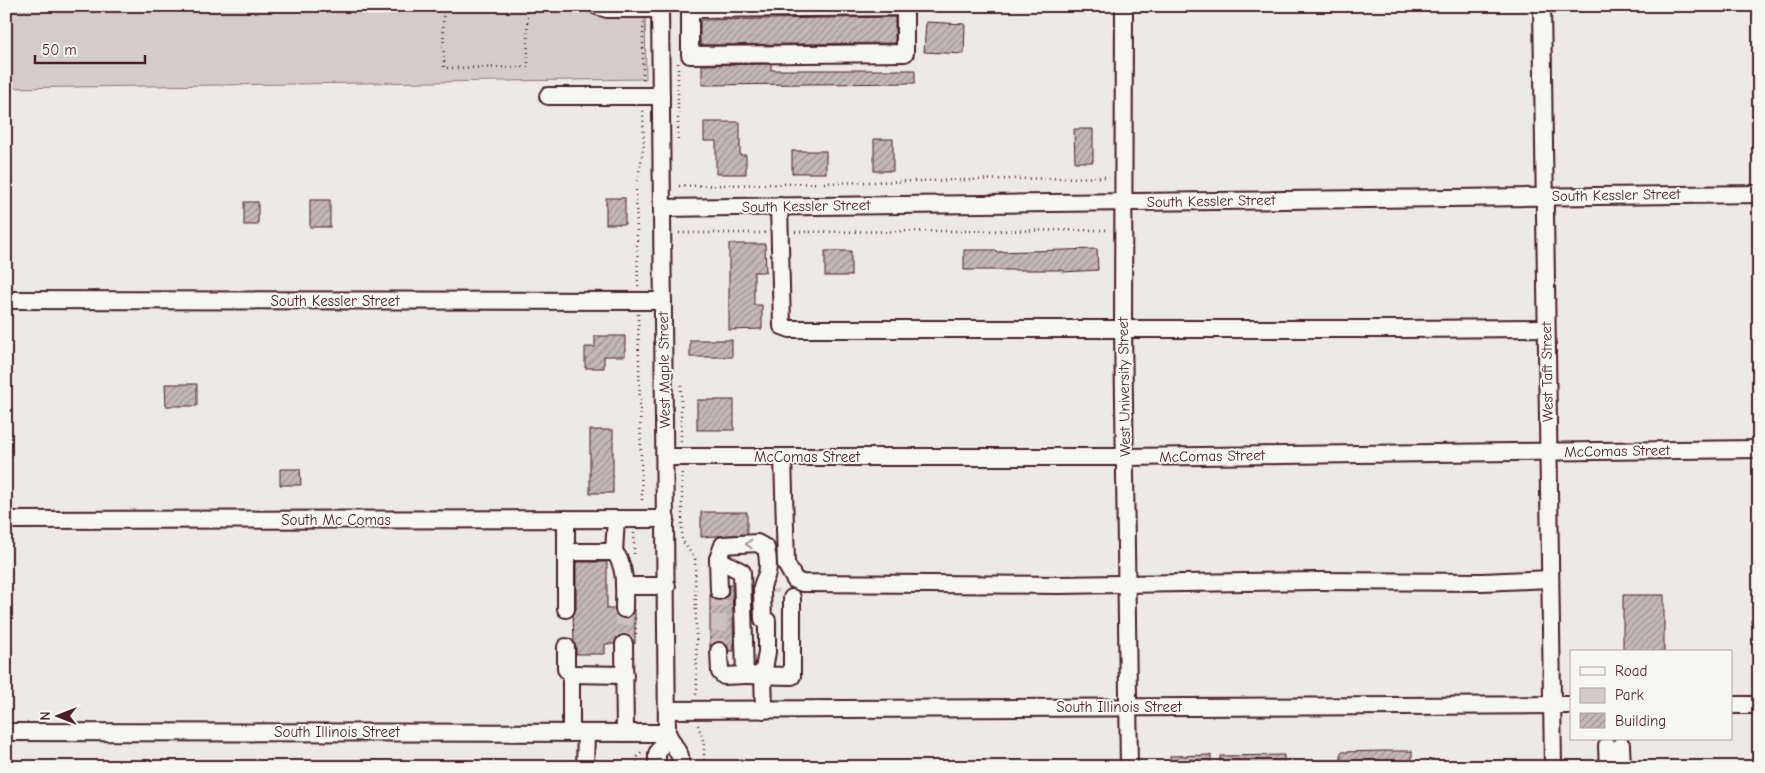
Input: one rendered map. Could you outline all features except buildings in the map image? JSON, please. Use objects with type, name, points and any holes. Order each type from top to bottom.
[{"type":"street","points":[[597,6],[607,9],[660,8]]},
{"type":"street","name":"West University Street","points":[[1124,6],[1123,328],[1129,767]]},
{"type":"street","name":"West Taft Street","points":[[1542,6],[1553,767]]},
{"type":"street","points":[[905,7],[905,53],[690,55],[690,10],[905,7]]},
{"type":"street","name":"West Maple Street","points":[[657,767],[657,754],[667,733],[666,519],[673,457],[664,301],[670,208],[661,96],[660,8]]},
{"type":"street","points":[[548,96],[661,96]]},
{"type":"street","name":"South Kessler Street","points":[[670,208],[1759,194]]},
{"type":"street","points":[[779,206],[782,326],[784,328],[1546,328]]},
{"type":"street","name":"South Kessler Street","points":[[6,300],[664,301]]},
{"type":"street","name":"McComas Street","points":[[673,457],[1125,456],[1759,450]]},
{"type":"street","points":[[783,457],[786,564],[795,580],[802,583],[1127,585],[1483,582],[1550,579]]},
{"type":"street","points":[[614,552],[616,519]]},
{"type":"street","name":"South Mc Comas","points":[[6,520],[666,519]]},
{"type":"street","points":[[566,520],[566,609]]},
{"type":"street","points":[[719,591],[718,559],[723,545],[758,543],[766,548],[768,560],[767,588],[763,618],[768,621],[768,652],[763,675],[764,710]]},
{"type":"street","points":[[566,552],[614,552],[621,559],[624,586],[630,612]]},
{"type":"street","points":[[718,559],[742,572],[745,675]]},
{"type":"street","points":[[624,586],[667,586]]},
{"type":"street","points":[[719,651],[720,672],[724,676],[792,676],[792,598]]},
{"type":"street","points":[[625,733],[625,674],[630,640]]},
{"type":"street","points":[[566,647],[566,669],[571,674],[585,767]]},
{"type":"street","points":[[571,674],[625,674]]},
{"type":"street","name":"South Illinois Street","points":[[667,710],[1570,705]]},
{"type":"street","points":[[1732,705],[1759,705]]},
{"type":"street","name":"South Illinois Street","points":[[6,732],[667,733]]},
{"type":"street","name":"West Maple Street","points":[[667,733],[680,756],[681,767]]},
{"type":"street","points":[[1608,767],[1614,746],[1622,767]]},
{"type":"path","points":[[443,6],[444,68],[528,67],[527,6]]},
{"type":"path","points":[[634,560],[634,533],[643,510],[636,188],[644,145],[643,9]]},
{"type":"path","points":[[678,56],[678,146]]},
{"type":"path","points":[[1109,178],[678,186],[670,208],[679,233],[1109,230]]},
{"type":"path","points":[[680,381],[673,457],[682,540],[695,560],[698,692],[693,700],[699,732],[704,744],[704,767]]},
{"type":"path","points":[[630,612],[630,640]]},
{"type":"path","points":[[637,767],[637,758],[647,745],[646,733]]},
{"type":"green space","points":[[6,6],[645,6],[646,79],[6,88]]},
{"type":"tunnel","points":[[719,591],[719,651]]},
{"type":"tunnel","points":[[624,609],[624,644]]}]
